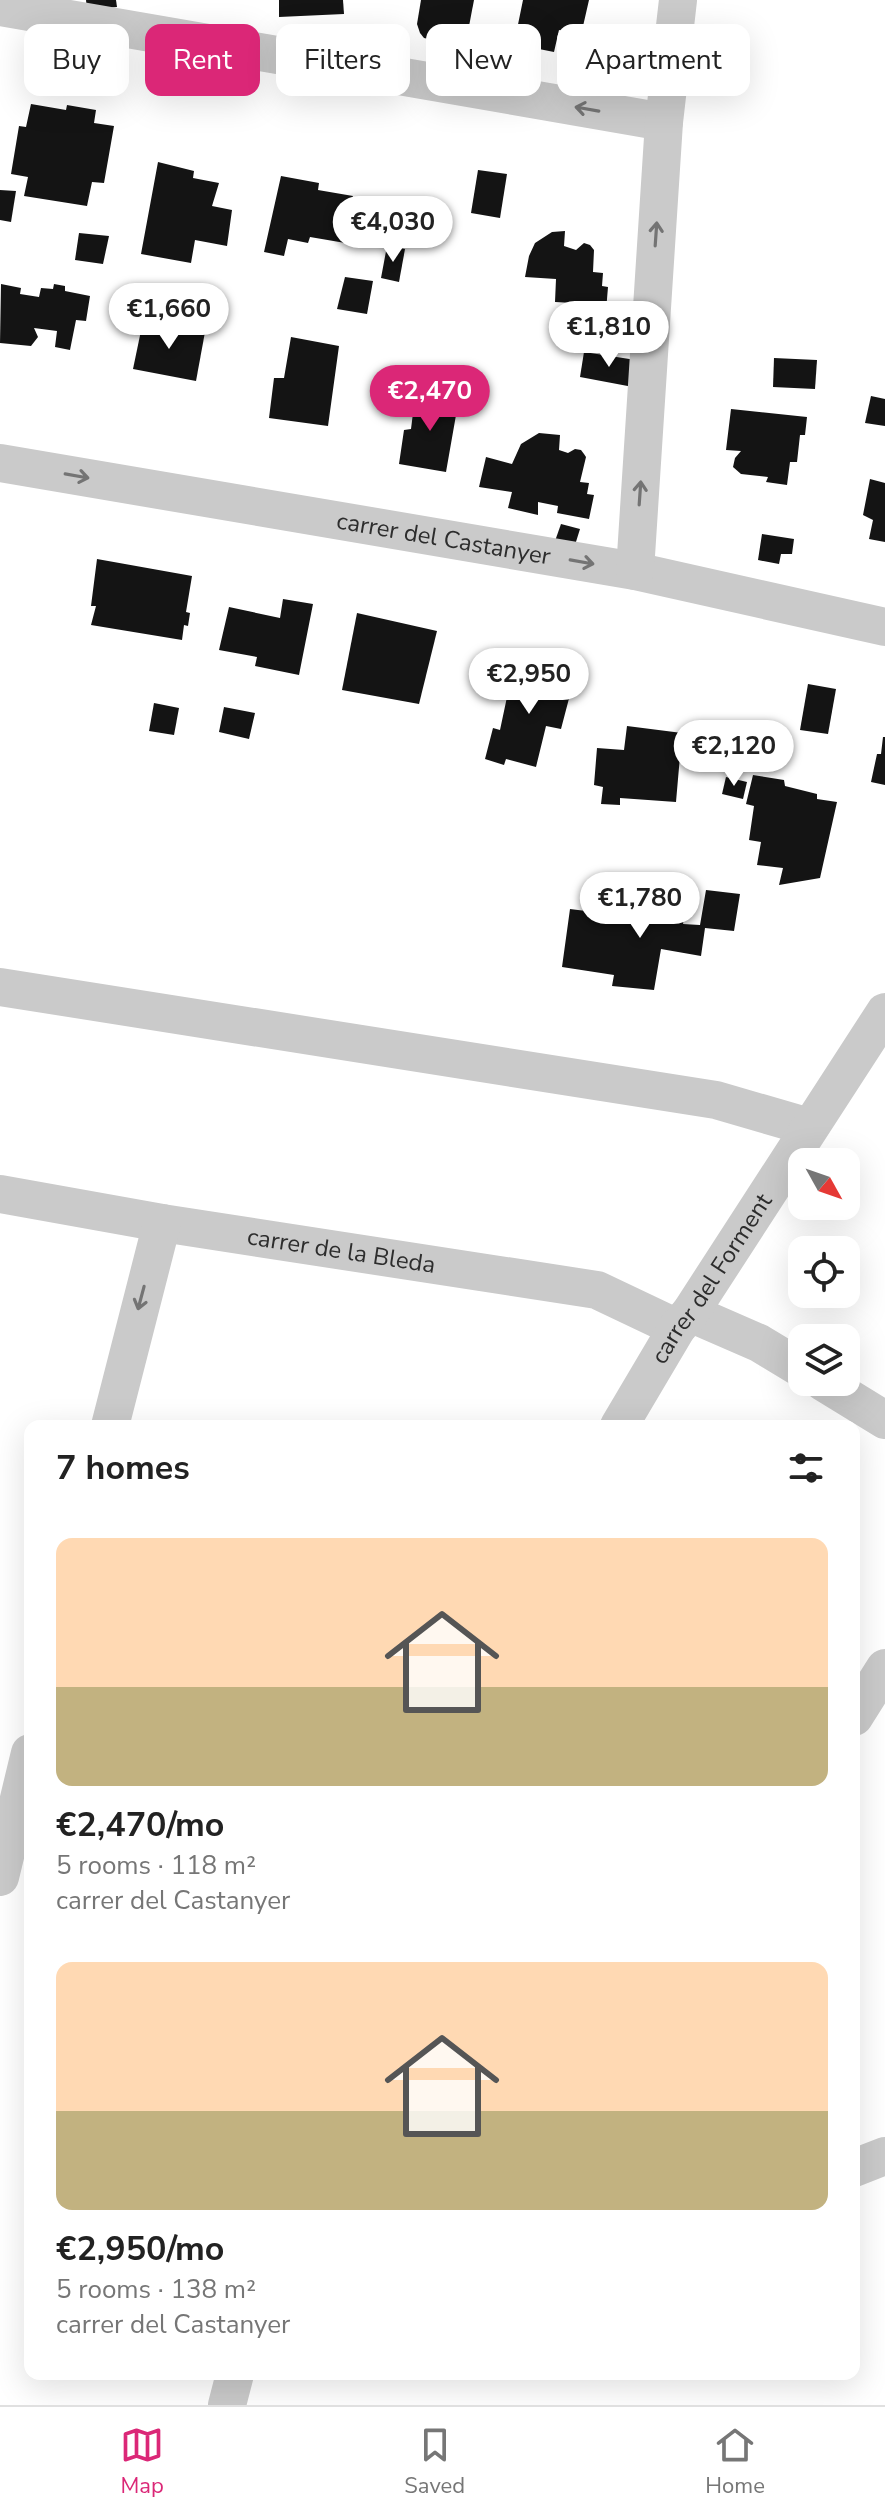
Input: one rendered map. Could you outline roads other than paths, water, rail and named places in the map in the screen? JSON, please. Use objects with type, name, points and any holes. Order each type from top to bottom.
[{"type":"street","points":[[635,571],[664,122],[678,0]]},
{"type":"street","points":[[0,7],[664,122]]},
{"type":"street","name":"carrer del Castanyer","points":[[0,463],[635,571],[885,627]]},
{"type":"street","points":[[0,987],[716,1100],[809,1127]]},
{"type":"street","name":"carrer del Forment","points":[[623,1420],[683,1320],[885,1012]]},
{"type":"street","name":"carrer de la Bleda","points":[[0,1194],[162,1223],[597,1290],[759,1343],[788,1361]]},
{"type":"street","points":[[112,1420],[162,1223]]},
{"type":"street","points":[[846,1396],[885,1420]]},
{"type":"street","points":[[860,1708],[885,1668]]},
{"type":"street","points":[[0,1877],[24,1778]]},
{"type":"street","points":[[860,2166],[885,2156]]},
{"type":"street","points":[[227,2405],[233,2380]]}]
